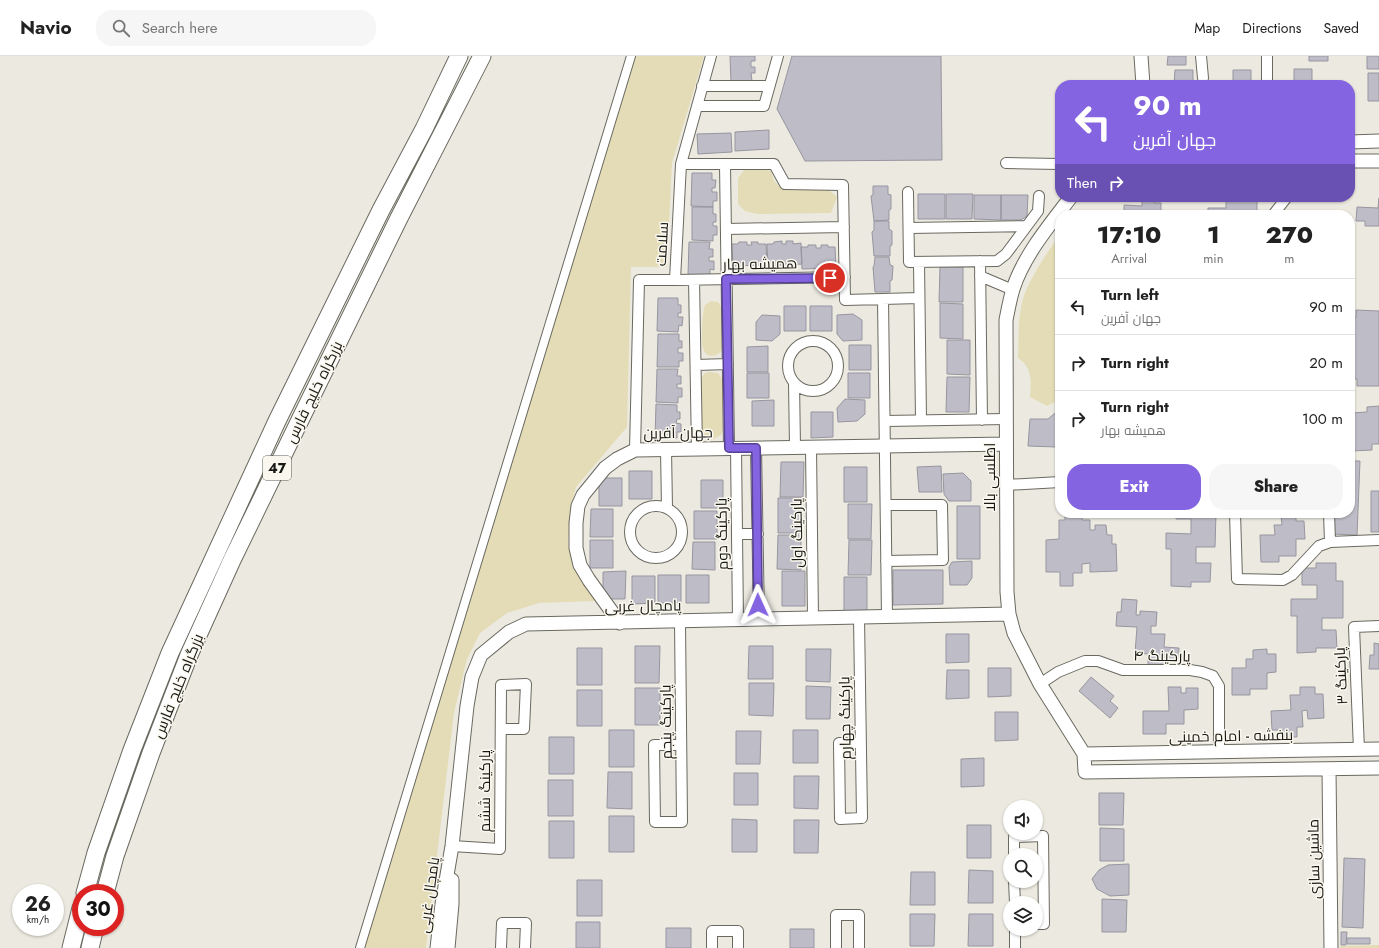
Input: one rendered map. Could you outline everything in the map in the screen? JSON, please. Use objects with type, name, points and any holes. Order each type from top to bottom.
[{"type":"highway","name":"بزرگراه خلیج فارس","points":[[87,884],[96,853],[132,750],[170,653],[277,421],[381,210],[424,129],[459,56]]},
{"type":"highway","name":"بزرگراه خلیج فارس","points":[[107,884],[115,856],[148,761],[196,641],[232,560],[396,225],[482,56]]},
{"type":"highway","points":[[71,948],[74,936]]},
{"type":"highway","points":[[90,948],[93,936]]},
{"type":"street","points":[[360,948],[631,56]]},
{"type":"street","name":"سلامت","points":[[635,450],[639,280],[675,280],[681,164],[711,56]]},
{"type":"street","points":[[697,106],[764,106],[778,56]]},
{"type":"street","points":[[1141,56],[1143,80]]},
{"type":"street","points":[[1202,56],[1203,78]]},
{"type":"street","points":[[1267,56],[1267,80]]},
{"type":"street","points":[[702,86],[769,86]]},
{"type":"street","points":[[1355,142],[1379,141]]},
{"type":"street","points":[[1355,161],[1379,161]]},
{"type":"street","points":[[1006,163],[1055,164]]},
{"type":"street","points":[[681,164],[774,164],[785,184],[843,185],[845,300],[919,298]]},
{"type":"street","name":"پارکینگ دوم","points":[[725,164],[728,364],[737,534],[738,620]]},
{"type":"street","points":[[908,192],[909,262],[996,261],[1006,254],[1038,211],[1039,196]]},
{"type":"street","points":[[1277,210],[1283,202]]},
{"type":"street","name":"اطلسی بالا","points":[[1055,217],[1021,269],[1013,290],[1006,320],[1007,592],[1009,614],[1014,633],[1040,684],[1084,754]]},
{"type":"street","points":[[909,228],[1026,226]]},
{"type":"street","points":[[726,229],[844,227]]},
{"type":"street","points":[[980,261],[982,420]]},
{"type":"street","points":[[919,262],[921,420]]},
{"type":"street","points":[[980,276],[1013,290]]},
{"type":"street","name":"همیشه بهار","points":[[675,280],[845,277]]},
{"type":"street","points":[[694,280],[697,449]]},
{"type":"street","points":[[883,299],[887,617]]},
{"type":"street","points":[[794,383],[800,388],[808,391],[824,389],[831,384],[836,377],[838,369],[834,353],[829,347],[813,341],[805,342],[792,352],[788,360],[790,376],[794,383],[794,447]]},
{"type":"street","points":[[696,365],[728,364]]},
{"type":"street","points":[[885,421],[1006,419]]},
{"type":"street","name":"جهان آفرین","points":[[620,623],[580,565],[576,548],[576,523],[578,506],[583,495],[605,468],[617,459],[635,450],[1006,444]]},
{"type":"street","name":"پارکینگ اول","points":[[811,447],[813,619]]},
{"type":"street","points":[[756,448],[759,620]]},
{"type":"street","points":[[666,449],[666,508]]},
{"type":"street","points":[[1006,485],[1055,482]]},
{"type":"street","points":[[886,505],[942,505],[943,544],[943,560],[886,561]]},
{"type":"street","points":[[650,506],[666,508],[679,519],[682,527],[680,543],[669,556],[652,559],[644,557],[632,546],[629,529],[631,521],[642,509],[650,506]]},
{"type":"street","points":[[1235,518],[1237,579],[1283,580],[1292,575],[1319,546],[1330,542],[1379,540]]},
{"type":"street","points":[[1329,518],[1330,542]]},
{"type":"street","points":[[737,534],[758,534]]},
{"type":"street","name":"پامچال غربی","points":[[437,948],[442,904],[452,846],[467,706],[472,677],[481,655],[509,632],[526,624],[1009,614]]},
{"type":"street","name":"پارکینگ چهارم","points":[[859,618],[861,743],[862,818],[840,819],[839,743],[861,743]]},
{"type":"street","name":"پارکینگ پنجم","points":[[680,621],[682,822],[655,822],[654,745],[681,745]]},
{"type":"street","name":"پارکینگ ۳","points":[[1359,750],[1354,627],[1379,626]]},
{"type":"street","name":"پارکینگ ۴","points":[[1040,684],[1058,672],[1085,661],[1098,662],[1123,670],[1190,670],[1213,676],[1219,686],[1219,752]]},
{"type":"street","name":"پارکینگ ششم","points":[[452,846],[500,848],[501,685],[526,684],[524,729],[501,729]]},
{"type":"street","name":"بنفشه - امام خمینی","points":[[1084,754],[1379,749]]},
{"type":"street","points":[[1084,754],[1085,772],[1379,768]]},
{"type":"street","name":"ماشین سازی","points":[[1329,769],[1332,948]]},
{"type":"street","points":[[1014,848],[1014,837],[1043,836],[1043,924]]},
{"type":"street","name":"پامچال غربی","points":[[448,948],[452,904],[452,846]]},
{"type":"street","points":[[836,948],[836,915],[859,915],[860,948]]},
{"type":"street","points":[[501,948],[502,923],[526,923],[526,948]]},
{"type":"street","points":[[712,948],[712,931],[738,931],[738,948]]},
{"type":"street","points":[[1015,936],[1015,948]]},
{"type":"shaded area","points":[[628,56],[704,56],[672,163],[667,267],[631,267],[627,427],[576,487],[570,510],[568,545],[574,567],[596,601],[539,603],[507,613],[480,633],[467,659],[454,713],[426,948],[357,948]]},
{"type":"shaded area","points":[[763,169],[771,171],[774,181],[782,189],[829,190],[837,197],[831,213],[757,214],[745,211],[738,204],[738,178],[744,170]]},
{"type":"shaded area","points":[[1055,242],[1055,402],[1047,406],[1030,397],[1031,380],[1029,371],[1023,362],[1018,358],[1019,326],[1022,301],[1031,279]]},
{"type":"shaded area","points":[[711,301],[718,302],[722,308],[722,349],[718,354],[712,356],[708,355],[704,351],[702,340],[704,308],[705,305]]},
{"type":"shaded area","points":[[705,373],[718,373],[723,380],[724,427],[721,435],[714,439],[705,438],[700,431],[700,380]]},
{"type":"shaded area","points":[[1379,945],[1379,948],[1340,948],[1340,946]]},
{"type":"building","points":[[730,56],[755,56],[755,61],[751,61],[751,67],[755,67],[755,73],[751,73],[752,81],[731,82]]},
{"type":"building","points":[[792,56],[941,56],[942,160],[805,161],[777,109]]},
{"type":"building","points":[[1168,56],[1186,56],[1186,65],[1167,65]]},
{"type":"building","points":[[1309,56],[1328,56],[1328,61],[1309,61]]},
{"type":"building","points":[[1367,56],[1379,56],[1379,69],[1367,69]]},
{"type":"building","points":[[1294,69],[1312,69],[1312,80],[1294,80]]},
{"type":"building","points":[[1175,70],[1193,70],[1193,80],[1174,80]]},
{"type":"building","points":[[1233,70],[1251,70],[1251,80],[1233,80]]},
{"type":"building","points":[[1368,73],[1379,73],[1379,101],[1368,101]]},
{"type":"building","points":[[769,130],[769,149],[735,151],[735,132]]},
{"type":"building","points":[[731,133],[732,152],[698,154],[697,134]]},
{"type":"building","points":[[692,173],[712,173],[712,180],[716,180],[715,188],[712,188],[712,192],[717,192],[717,201],[713,201],[713,207],[691,206]]},
{"type":"building","points":[[873,186],[888,186],[888,194],[891,195],[889,220],[874,221],[871,196],[873,195]]},
{"type":"building","points":[[918,194],[945,194],[945,219],[918,219]]},
{"type":"building","points":[[946,194],[973,194],[972,219],[946,219]]},
{"type":"building","points":[[974,195],[1001,195],[1001,220],[974,219]]},
{"type":"building","points":[[1001,195],[1028,195],[1027,216],[1021,220],[1001,220]]},
{"type":"building","points":[[1379,198],[1379,226],[1365,226],[1365,221],[1356,221],[1357,207],[1378,208]]},
{"type":"building","points":[[1142,202],[1161,203],[1161,210],[1124,210],[1124,205],[1142,206]]},
{"type":"building","points":[[1226,202],[1257,202],[1257,210],[1208,210],[1208,208],[1226,208]]},
{"type":"building","points":[[692,207],[713,207],[713,214],[716,214],[716,222],[713,222],[713,226],[717,226],[717,235],[713,235],[713,241],[692,240]]},
{"type":"building","points":[[874,221],[889,221],[889,229],[892,231],[890,256],[874,256],[872,232],[874,230]]},
{"type":"building","points":[[782,241],[782,244],[786,244],[786,241],[793,241],[793,244],[801,243],[802,264],[768,266],[767,244]]},
{"type":"building","points":[[689,242],[710,242],[709,249],[713,249],[713,257],[709,257],[709,261],[714,261],[714,270],[710,269],[710,276],[688,275]]},
{"type":"building","points":[[739,242],[747,242],[747,245],[752,245],[751,242],[766,244],[767,265],[733,266],[732,244],[738,244]]},
{"type":"building","points":[[808,245],[816,245],[816,248],[821,248],[821,245],[835,247],[836,268],[802,269],[801,247],[808,247]]},
{"type":"building","points":[[875,257],[889,257],[890,265],[893,266],[892,280],[890,281],[890,292],[875,292],[873,267]]},
{"type":"building","points":[[940,267],[963,267],[963,302],[939,302]]},
{"type":"building","points":[[658,298],[678,298],[678,305],[681,305],[681,313],[678,313],[678,317],[683,317],[682,326],[679,325],[678,332],[657,331]]},
{"type":"building","points":[[940,303],[963,304],[963,339],[940,338]]},
{"type":"building","points":[[784,306],[806,306],[806,331],[784,331]]},
{"type":"building","points":[[810,306],[832,306],[832,331],[810,331]]},
{"type":"building","points":[[1356,310],[1379,311],[1379,386],[1357,386],[1357,379],[1355,379]]},
{"type":"building","points":[[853,314],[862,320],[862,340],[843,341],[837,334],[837,315]]},
{"type":"building","points":[[762,315],[780,316],[780,334],[772,341],[756,340],[756,322]]},
{"type":"building","points":[[658,334],[679,334],[679,341],[682,341],[682,348],[678,348],[678,353],[683,353],[683,361],[679,361],[679,367],[657,367]]},
{"type":"building","points":[[947,340],[970,340],[970,375],[947,374]]},
{"type":"building","points":[[849,345],[871,345],[871,370],[849,370]]},
{"type":"building","points":[[768,346],[768,372],[747,372],[747,347]]},
{"type":"building","points":[[657,369],[678,369],[677,376],[681,376],[681,384],[677,384],[677,388],[682,388],[682,397],[678,397],[678,403],[656,402]]},
{"type":"building","points":[[747,373],[769,373],[769,398],[747,398]]},
{"type":"building","points":[[848,373],[870,373],[870,398],[848,398]]},
{"type":"building","points":[[947,377],[970,377],[969,412],[946,412]]},
{"type":"building","points":[[845,399],[865,400],[865,414],[857,421],[838,422],[837,408]]},
{"type":"building","points":[[774,400],[774,426],[752,426],[752,401]]},
{"type":"building","points":[[656,404],[677,405],[677,412],[680,412],[680,419],[677,419],[676,423],[681,424],[681,432],[677,432],[677,438],[655,438]]},
{"type":"building","points":[[1379,406],[1379,444],[1372,444],[1372,450],[1355,451],[1355,413],[1367,412],[1367,407]]},
{"type":"building","points":[[811,412],[833,412],[833,437],[811,438]]},
{"type":"building","points":[[1055,413],[1055,447],[1028,446],[1030,419],[1048,419]]},
{"type":"building","points":[[1355,461],[1360,461],[1357,535],[1331,534],[1332,518],[1355,518]]},
{"type":"building","points":[[781,462],[804,462],[803,497],[780,497]]},
{"type":"building","points":[[941,466],[942,492],[919,492],[917,467]]},
{"type":"building","points":[[844,467],[867,467],[867,502],[844,502]]},
{"type":"building","points":[[629,471],[652,471],[652,499],[629,499]]},
{"type":"building","points":[[963,473],[971,481],[971,501],[949,501],[944,494],[943,474]]},
{"type":"building","points":[[599,478],[622,478],[622,506],[599,506]]},
{"type":"building","points":[[701,480],[723,480],[723,508],[701,508]]},
{"type":"building","points":[[1371,491],[1379,491],[1379,532],[1371,532]]},
{"type":"building","points":[[778,498],[802,498],[801,533],[778,533]]},
{"type":"building","points":[[848,504],[872,504],[871,539],[848,539]]},
{"type":"building","points":[[957,506],[980,506],[980,559],[957,559]]},
{"type":"building","points":[[591,509],[613,509],[613,537],[590,537]]},
{"type":"building","points":[[694,511],[717,511],[717,539],[694,539]]},
{"type":"building","points":[[1065,518],[1082,518],[1082,520],[1090,520],[1090,530],[1095,530],[1095,525],[1106,525],[1107,535],[1112,535],[1112,544],[1116,544],[1117,571],[1090,572],[1090,563],[1082,564],[1082,573],[1073,573],[1073,586],[1060,586],[1060,572],[1046,572],[1046,540],[1059,539],[1059,520],[1065,520]]},
{"type":"building","points":[[1216,518],[1215,547],[1196,547],[1196,563],[1211,563],[1210,582],[1191,582],[1191,587],[1171,586],[1171,549],[1166,549],[1166,533],[1191,534],[1191,519],[1176,519]]},
{"type":"building","points":[[1281,518],[1296,518],[1296,521],[1304,521],[1305,539],[1296,539],[1296,556],[1279,556],[1279,562],[1261,562],[1260,535],[1275,535],[1274,525],[1282,525]]},
{"type":"building","points":[[778,535],[801,535],[801,570],[777,569]]},
{"type":"building","points":[[590,540],[613,540],[613,568],[590,568]]},
{"type":"building","points":[[849,540],[872,540],[871,575],[848,575]]},
{"type":"building","points":[[693,542],[715,542],[715,570],[692,569]]},
{"type":"building","points":[[972,561],[972,578],[967,585],[950,585],[949,567],[952,562]]},
{"type":"building","points":[[1316,563],[1336,563],[1336,581],[1343,581],[1343,618],[1322,618],[1322,630],[1336,630],[1337,648],[1316,648],[1316,652],[1297,653],[1297,616],[1291,616],[1291,599],[1317,599],[1317,585],[1302,585],[1302,568],[1316,568]]},
{"type":"building","points":[[893,570],[943,570],[943,604],[893,605]]},
{"type":"building","points":[[626,571],[625,599],[603,599],[603,572]]},
{"type":"building","points":[[782,571],[805,571],[805,606],[782,606]]},
{"type":"building","points":[[658,575],[681,575],[681,603],[658,603]]},
{"type":"building","points":[[686,575],[709,575],[709,603],[686,603]]},
{"type":"building","points":[[632,576],[655,576],[655,603],[632,604]]},
{"type":"building","points":[[844,577],[867,577],[867,612],[844,612]]},
{"type":"building","points":[[1122,599],[1137,600],[1136,615],[1140,615],[1140,611],[1157,612],[1156,626],[1151,626],[1151,634],[1165,634],[1164,647],[1179,648],[1178,661],[1166,660],[1166,667],[1148,666],[1148,654],[1135,653],[1137,627],[1116,626],[1117,612],[1121,612]]},
{"type":"building","points":[[946,634],[969,634],[969,662],[946,663]]},
{"type":"building","points":[[1374,643],[1379,644],[1379,669],[1369,669],[1370,655],[1374,655]]},
{"type":"building","points":[[635,646],[660,646],[659,683],[635,683]]},
{"type":"building","points":[[749,646],[773,646],[773,679],[748,679]]},
{"type":"building","points":[[577,648],[602,648],[602,685],[577,685]]},
{"type":"building","points":[[806,649],[831,649],[830,682],[806,681]]},
{"type":"building","points":[[1267,649],[1267,654],[1276,654],[1276,672],[1267,673],[1267,689],[1250,689],[1250,695],[1232,695],[1232,668],[1246,668],[1246,659],[1253,659],[1253,650]]},
{"type":"building","points":[[988,668],[1011,668],[1011,696],[988,697]]},
{"type":"building","points":[[947,670],[969,670],[969,698],[946,699]]},
{"type":"building","points":[[1091,677],[1114,696],[1110,701],[1118,708],[1110,718],[1079,691]]},
{"type":"building","points":[[749,683],[774,683],[773,716],[749,715]]},
{"type":"building","points":[[806,686],[831,687],[830,719],[806,719]]},
{"type":"building","points":[[1168,687],[1181,687],[1181,693],[1186,693],[1186,688],[1198,688],[1198,709],[1184,710],[1184,724],[1166,724],[1166,734],[1143,734],[1143,711],[1169,711]]},
{"type":"building","points":[[1300,687],[1315,687],[1315,694],[1323,694],[1324,718],[1308,719],[1307,710],[1302,711],[1303,727],[1297,727],[1297,737],[1282,737],[1282,730],[1272,730],[1271,711],[1291,710],[1290,695],[1300,695]]},
{"type":"building","points":[[635,688],[660,688],[660,725],[635,725]]},
{"type":"building","points":[[577,690],[602,690],[602,726],[577,726]]},
{"type":"building","points":[[995,712],[1018,712],[1018,740],[995,741]]},
{"type":"building","points":[[609,730],[634,730],[634,767],[609,767]]},
{"type":"building","points":[[793,730],[818,730],[818,763],[793,763]]},
{"type":"building","points":[[736,731],[761,731],[760,764],[736,764]]},
{"type":"building","points":[[549,737],[574,737],[574,774],[549,774]]},
{"type":"building","points":[[984,758],[984,786],[961,787],[961,759]]},
{"type":"building","points":[[608,772],[632,772],[632,809],[607,808]]},
{"type":"building","points":[[734,773],[758,773],[758,805],[734,805]]},
{"type":"building","points":[[794,776],[819,776],[818,809],[794,808]]},
{"type":"building","points":[[548,780],[573,780],[573,816],[548,816]]},
{"type":"building","points":[[1099,793],[1124,793],[1123,825],[1099,825]]},
{"type":"building","points":[[609,816],[634,816],[634,852],[609,852]]},
{"type":"building","points":[[732,819],[757,820],[757,852],[732,852]]},
{"type":"building","points":[[794,820],[819,820],[818,853],[794,853]]},
{"type":"building","points":[[549,821],[574,821],[574,858],[549,858]]},
{"type":"building","points":[[967,825],[991,825],[991,858],[967,858]]},
{"type":"building","points":[[1100,828],[1124,829],[1124,861],[1100,861]]},
{"type":"building","points":[[1344,858],[1365,859],[1363,928],[1342,927]]},
{"type":"building","points":[[1129,864],[1129,895],[1110,896],[1097,889],[1092,879],[1099,870],[1108,865]]},
{"type":"building","points":[[969,870],[993,871],[993,903],[968,903]]},
{"type":"building","points":[[911,872],[935,872],[935,905],[910,905]]},
{"type":"building","points":[[577,880],[602,880],[602,916],[577,916]]},
{"type":"building","points":[[1102,899],[1127,900],[1126,932],[1102,932]]},
{"type":"building","points":[[910,914],[935,914],[934,946],[910,946]]},
{"type":"building","points":[[969,914],[993,914],[993,946],[968,946]]},
{"type":"building","points":[[576,922],[600,922],[600,948],[576,948]]},
{"type":"building","points":[[666,928],[691,928],[691,948],[666,948]]},
{"type":"building","points":[[790,929],[814,929],[814,948],[790,948]]},
{"type":"building","points":[[1341,932],[1347,932],[1346,945],[1341,945]]},
{"type":"building","points":[[1347,938],[1370,938],[1370,944],[1347,944]]},
{"type":"route","points":[[758,605],[756,448],[729,448],[726,279],[830,278]]}]
